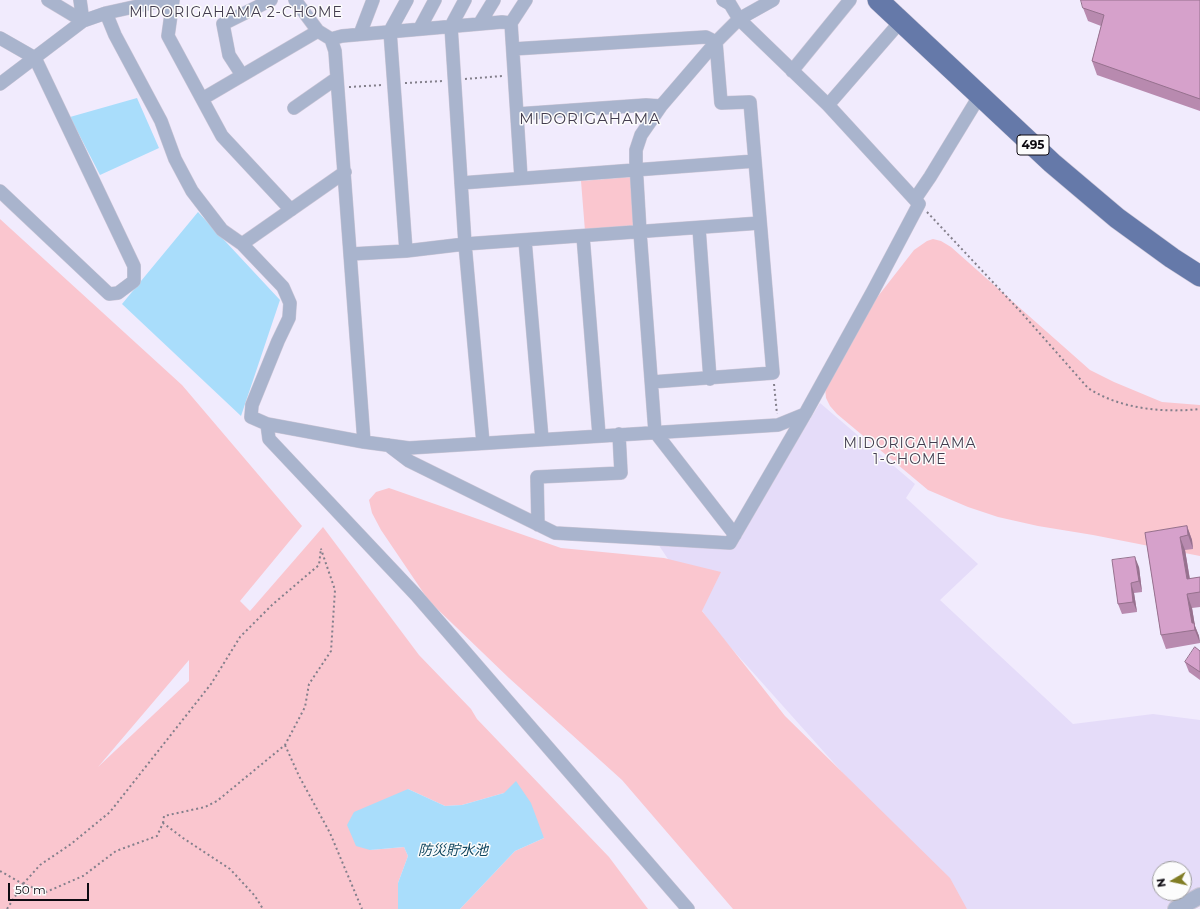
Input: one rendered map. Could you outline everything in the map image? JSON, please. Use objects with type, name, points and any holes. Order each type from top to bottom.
[{"type":"highway","name":"495","points":[[878,0],[1052,162],[1117,218],[1200,276]]},
{"type":"street","points":[[48,0],[83,21]]},
{"type":"street","points":[[80,0],[83,21]]},
{"type":"street","points":[[0,84],[83,21],[108,8],[166,0]]},
{"type":"street","points":[[173,0],[168,36],[222,136],[291,210]]},
{"type":"street","points":[[242,75],[229,55],[223,24],[271,0]]},
{"type":"street","points":[[295,0],[318,31],[331,39],[335,52],[364,442]]},
{"type":"street","points":[[360,34],[372,0]]},
{"type":"street","points":[[406,251],[390,31],[407,0]]},
{"type":"street","points":[[420,28],[435,0]]},
{"type":"street","points":[[465,0],[451,26],[465,244],[483,443]]},
{"type":"street","points":[[480,23],[494,0]]},
{"type":"street","points":[[521,178],[511,23],[526,0]]},
{"type":"street","points":[[723,0],[730,4],[739,19],[828,105],[917,202]]},
{"type":"street","points":[[735,535],[655,432],[640,232],[636,150],[641,134],[661,106],[716,42],[739,19],[773,0]]},
{"type":"street","points":[[792,71],[850,0]]},
{"type":"street","points":[[108,8],[115,35],[161,121],[175,159],[192,191],[222,230],[242,244],[283,287],[290,303],[289,318],[252,405],[251,417],[267,424],[364,442],[409,448],[778,425],[805,414]]},
{"type":"street","points":[[828,105],[901,21]]},
{"type":"street","points":[[331,39],[342,36],[420,28],[480,23],[511,23]]},
{"type":"street","points":[[202,99],[318,31]]},
{"type":"street","points":[[513,49],[706,36],[716,42]]},
{"type":"street","points":[[0,38],[35,58],[134,266],[134,281],[118,293],[109,294],[0,191]]},
{"type":"street","points":[[652,382],[710,379],[773,373],[750,102],[721,103],[716,42]]},
{"type":"street","points":[[294,108],[338,83]]},
{"type":"street","points":[[388,445],[409,462],[555,533],[730,543],[805,414],[873,291],[930,177],[980,95]]},
{"type":"street","points":[[517,114],[646,105],[661,106]]},
{"type":"street","points":[[461,183],[755,161]]},
{"type":"street","points":[[242,244],[345,172]]},
{"type":"street","points":[[351,254],[406,251],[465,244],[760,223]]},
{"type":"street","points":[[699,228],[710,379]]},
{"type":"street","points":[[583,236],[599,435]]},
{"type":"street","points":[[525,240],[542,439]]},
{"type":"street","points":[[267,424],[269,438],[416,595],[688,909]]},
{"type":"street","points":[[538,525],[537,477],[621,473],[619,434]]},
{"type":"street","points":[[1176,909],[1200,896]]},
{"type":"path","points":[[338,83],[394,84],[514,76]]},
{"type":"path","points":[[917,202],[1020,311],[1088,388],[1099,395],[1140,408],[1166,411],[1200,409]]},
{"type":"path","points":[[773,373],[778,425]]},
{"type":"path","points":[[0,871],[23,884],[46,892],[83,876],[116,851],[157,836],[163,823],[164,816],[205,807],[217,801],[286,745],[305,708],[309,684],[331,651],[334,590],[321,548],[319,564],[273,604],[240,637],[211,684],[110,812],[71,844],[40,865],[23,884],[7,909]]},
{"type":"path","points":[[286,745],[299,776],[330,834],[362,909]]},
{"type":"path","points":[[163,823],[230,869],[255,896],[263,909]]},
{"type":"shaded area","points":[[631,177],[635,228],[585,231],[581,181]]},
{"type":"shaded area","points":[[0,219],[182,385],[302,526],[240,601],[250,611],[323,527],[419,655],[471,709],[477,719],[609,857],[648,909],[460,909],[515,851],[544,838],[504,793],[462,805],[445,806],[408,789],[370,850],[404,847],[408,856],[398,883],[398,909],[0,909]],"holes":[[[189,660],[189,681],[98,767]]]},
{"type":"shaded area","points":[[933,239],[941,241],[951,247],[1090,370],[1114,382],[1162,402],[1200,405],[1200,556],[1038,526],[998,517],[968,507],[928,490],[837,414],[830,406],[826,398],[825,388],[840,345],[914,250],[927,241]]},
{"type":"shaded area","points":[[820,403],[915,484],[906,498],[978,564],[940,600],[1073,724],[1153,714],[1200,720],[1200,891],[1192,895],[1192,861],[1152,861],[1152,901],[1181,901],[1166,909],[967,909],[942,884],[715,630],[654,538],[731,547]]},
{"type":"shaded area","points":[[389,488],[561,548],[664,558],[721,572],[702,611],[785,716],[950,878],[967,909],[733,909],[622,780],[509,678],[429,601],[381,530],[372,513],[369,500],[376,492]]},
{"type":"water","points":[[137,98],[159,148],[100,175],[70,117]]},
{"type":"water","points":[[198,212],[280,300],[241,416],[122,304]]},
{"type":"water","name":"防災貯水池","points":[[516,781],[531,803],[544,838],[515,851],[460,909],[398,909],[398,883],[408,856],[404,847],[370,850],[356,846],[347,825],[354,812],[408,789],[445,806],[462,805],[504,793]]},
{"type":"building","points":[[1081,0],[1200,0],[1200,99],[1092,61],[1104,15],[1083,8]]},
{"type":"building","points":[[1187,526],[1188,535],[1180,537],[1187,579],[1200,577],[1200,592],[1187,594],[1192,623],[1194,623],[1195,630],[1161,635],[1145,533]]},
{"type":"building","points":[[1135,557],[1139,581],[1131,583],[1133,602],[1118,604],[1112,560]]},
{"type":"building","points":[[1195,647],[1200,651],[1200,672],[1185,662]]},
{"type":"district","name":"MIDORIGAHAMA 2-CHOME","points":[[236,13]]},
{"type":"district","name":"MIDORIGAHAMA","points":[[590,120]]},
{"type":"district","name":"MIDORIGAHAMA 1-CHOME","points":[[910,452]]}]
